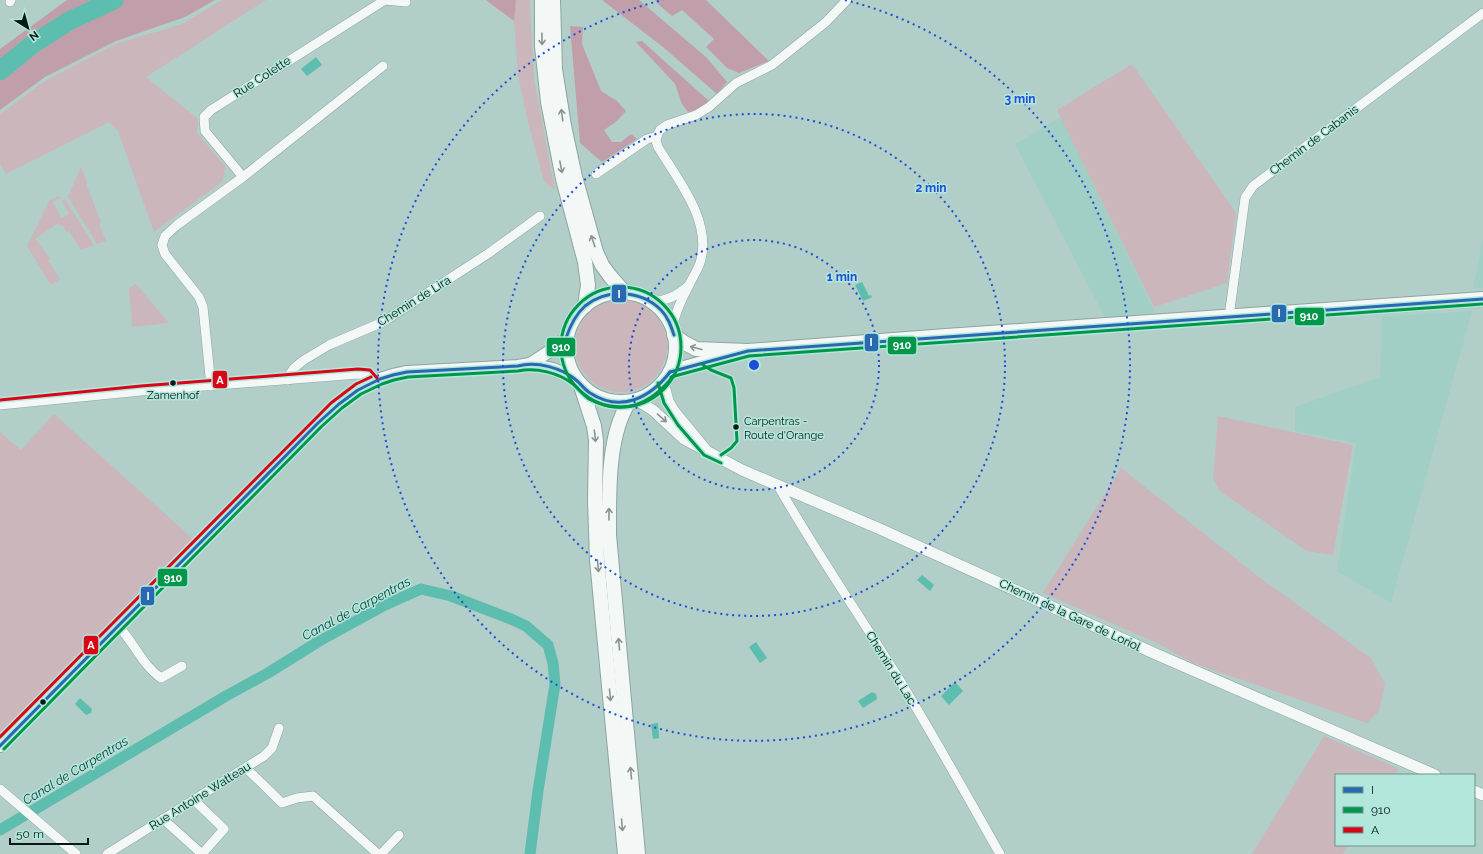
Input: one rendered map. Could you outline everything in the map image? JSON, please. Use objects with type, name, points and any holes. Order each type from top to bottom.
[{"type":"main road","points":[[542,0],[542,46],[548,102],[563,179],[585,262],[588,285],[585,306]]},
{"type":"main road","points":[[553,0],[555,68],[564,126],[575,177],[596,252],[606,270],[625,293]]},
{"type":"main road","points":[[1,744],[334,407],[359,388],[390,375],[407,372],[518,366],[530,364],[553,369],[581,388],[594,396],[608,401],[633,401],[647,396],[666,377],[674,360],[676,348],[673,331],[667,318],[652,302],[635,294],[614,293],[604,295],[585,306],[576,315],[566,338],[567,360],[581,388],[594,426],[596,440],[595,500],[597,560],[625,854]]},
{"type":"main road","points":[[673,331],[683,342],[696,349],[748,351],[1483,299]]},
{"type":"main road","points":[[530,364],[556,347],[566,338]]},
{"type":"main road","points":[[666,377],[748,351]]},
{"type":"main road","points":[[633,401],[620,419],[613,454],[609,489],[609,535],[638,854]]},
{"type":"street","name":"Rue Colette","points":[[243,178],[205,131],[204,117],[211,110],[385,0],[406,2]]},
{"type":"street","points":[[673,331],[675,316],[700,261],[702,230],[690,199],[658,147],[656,141],[660,130],[696,115],[709,107],[736,83],[772,65],[826,22],[847,0]]},
{"type":"street","name":"Chemin de Cabanis","points":[[1229,317],[1246,198],[1253,186],[1483,13]]},
{"type":"street","points":[[211,386],[203,307],[199,297],[165,254],[162,246],[165,236],[177,225],[243,178],[383,66]]},
{"type":"street","points":[[596,174],[647,139],[657,136]]},
{"type":"street","name":"Chemin de Lira","points":[[288,380],[294,368],[304,360],[329,344],[383,322],[489,253],[540,216]]},
{"type":"street","points":[[652,302],[676,296],[688,286]]},
{"type":"street","points":[[0,405],[358,374],[368,375],[373,381]]},
{"type":"street","name":"Chemin de la Gare de Loriol","points":[[666,377],[668,401],[673,410],[707,451]]},
{"type":"street","name":"Chemin de la Gare de Loriol","points":[[633,401],[654,411],[684,439],[694,446],[707,451],[742,470],[880,529],[1158,655],[1433,774]]},
{"type":"street","name":"Chemin du Lac","points":[[777,484],[802,528],[896,674],[961,784],[1000,854]]},
{"type":"street","points":[[118,626],[124,632],[151,671],[160,678],[182,666]]},
{"type":"street","name":"Rue Antoine Watteau","points":[[108,854],[264,756],[272,748],[279,728]]},
{"type":"street","points":[[246,768],[282,803],[297,798],[313,796],[380,854],[399,835]]},
{"type":"street","points":[[1,791],[76,854]]},
{"type":"street","points":[[163,819],[202,854],[224,829],[194,800]]},
{"type":"shaded area","points":[[67,0],[215,0],[185,17],[116,41],[45,77],[0,110],[0,49]]},
{"type":"shaded area","points":[[222,0],[266,0],[146,77],[198,119],[197,133],[226,167],[222,182],[154,232],[118,131],[109,122],[6,174],[0,164],[0,114],[45,81],[116,44],[182,24]]},
{"type":"shaded area","points":[[486,0],[516,0],[514,21],[487,1]]},
{"type":"shaded area","points":[[516,0],[530,0],[534,79],[555,190],[544,182],[529,126],[518,75],[514,21]]},
{"type":"shaded area","points":[[602,0],[639,0],[707,58],[727,82],[717,94],[663,47]]},
{"type":"shaded area","points":[[655,0],[706,0],[769,61],[739,73],[727,68],[706,47],[714,39],[682,10],[672,16]]},
{"type":"shaded area","points":[[570,26],[583,27],[582,44],[601,91],[617,101],[626,111],[617,121],[604,130],[612,142],[621,142],[631,134],[637,139],[602,162],[580,143]]},
{"type":"shaded area","points":[[642,41],[709,101],[702,108],[688,112],[682,104],[675,84],[636,42]]},
{"type":"shaded area","points":[[316,57],[322,65],[307,76],[301,69]]},
{"type":"shaded area","points":[[1132,64],[1236,213],[1227,283],[1154,307],[1057,110]]},
{"type":"shaded area","points":[[1061,117],[1155,312],[1105,318],[1015,144]]},
{"type":"shaded area","points":[[81,167],[101,222],[99,224],[106,241],[97,244],[68,197]]},
{"type":"shaded area","points":[[58,196],[61,198],[53,202],[61,218],[69,214],[62,201],[65,199],[94,245],[81,250],[69,231],[66,232],[63,226],[57,224],[35,239],[50,258],[48,261],[60,279],[51,285],[27,246],[49,201]]},
{"type":"shaded area","points":[[1483,238],[1483,288],[1473,289]]},
{"type":"shaded area","points":[[862,282],[869,296],[871,295],[872,297],[863,301],[855,285]]},
{"type":"shaded area","points":[[136,284],[169,323],[132,327],[129,288]]},
{"type":"shaded area","points":[[621,300],[638,304],[653,314],[663,329],[667,346],[663,363],[653,378],[638,388],[621,392],[604,388],[589,378],[579,363],[575,346],[579,329],[589,314],[604,304]]},
{"type":"shaded area","points":[[1472,311],[1391,603],[1337,571],[1356,443],[1295,431],[1295,407],[1380,377],[1382,317]]},
{"type":"shaded area","points":[[54,414],[192,538],[0,735],[0,432],[21,450]]},
{"type":"shaded area","points":[[1218,416],[1353,445],[1333,555],[1307,551],[1221,492],[1213,479]]},
{"type":"shaded area","points":[[1121,468],[1259,577],[1371,658],[1385,684],[1379,711],[1367,723],[1193,663],[1159,644],[1043,593]]},
{"type":"shaded area","points":[[922,575],[934,585],[930,591],[917,580]]},
{"type":"shaded area","points":[[756,642],[767,658],[760,663],[749,647]]},
{"type":"shaded area","points":[[955,682],[963,691],[949,705],[941,696]]},
{"type":"shaded area","points":[[872,692],[876,694],[877,699],[863,708],[858,701]]},
{"type":"shaded area","points":[[80,698],[92,709],[91,713],[86,715],[75,704]]},
{"type":"shaded area","points":[[658,723],[659,738],[653,739],[651,724]]},
{"type":"shaded area","points":[[1324,736],[1399,769],[1396,774],[1335,774],[1335,846],[1348,846],[1343,854],[1252,854]]},
{"type":"waterway","points":[[0,71],[33,44],[69,21],[114,0]]},
{"type":"waterway","name":"Canal de Carpentras","points":[[0,830],[226,696],[268,673],[321,640],[385,605],[421,589],[451,596],[511,619],[526,626],[548,645],[553,663],[555,684],[538,791],[530,854]]},
{"type":"transit line","name":"910","points":[[621,287],[633,288],[644,292],[654,297],[663,305],[671,314],[676,324],[680,335],[681,347],[680,359],[676,370],[671,380],[663,389],[654,397],[644,402],[633,406],[621,407],[609,406],[598,402],[588,397],[579,389],[571,380],[566,370],[562,359],[561,347],[562,335],[566,324],[571,314],[579,305],[588,297],[598,292],[609,288],[621,287]]},
{"type":"transit line","name":"I","points":[[566,338],[573,321],[585,306],[593,300],[613,294],[634,295],[653,303],[666,316],[674,335]]},
{"type":"transit line","name":"I","points":[[670,372],[748,351],[1483,299]]},
{"type":"transit line","name":"910","points":[[671,377],[749,356],[1483,304]]},
{"type":"transit line","name":"I","points":[[0,746],[318,423],[339,404],[358,390],[380,379],[407,372],[533,364],[564,372],[576,380],[588,392],[602,399],[613,402],[624,402],[634,400],[644,395],[653,389],[670,372]]},
{"type":"transit line","name":"910","points":[[703,365],[731,378],[734,388],[737,441],[731,448],[721,455]]},
{"type":"transit line","name":"A","points":[[0,400],[141,386],[358,369],[370,370],[377,378]]},
{"type":"transit line","name":"910","points":[[4,749],[321,427],[342,408],[361,394],[382,384],[408,377],[540,370],[567,380],[589,399],[614,407],[625,407],[636,405],[656,394],[674,375]]},
{"type":"transit line","name":"A","points":[[0,737],[331,403],[356,384],[371,377]]},
{"type":"transit line","name":"910","points":[[658,383],[664,403],[678,425],[704,455],[721,463]]},
{"type":"place","name":"Zamenhof","points":[[173,383]]},
{"type":"place","name":"Carpentras - Route d'Orange","points":[[736,427]]}]
